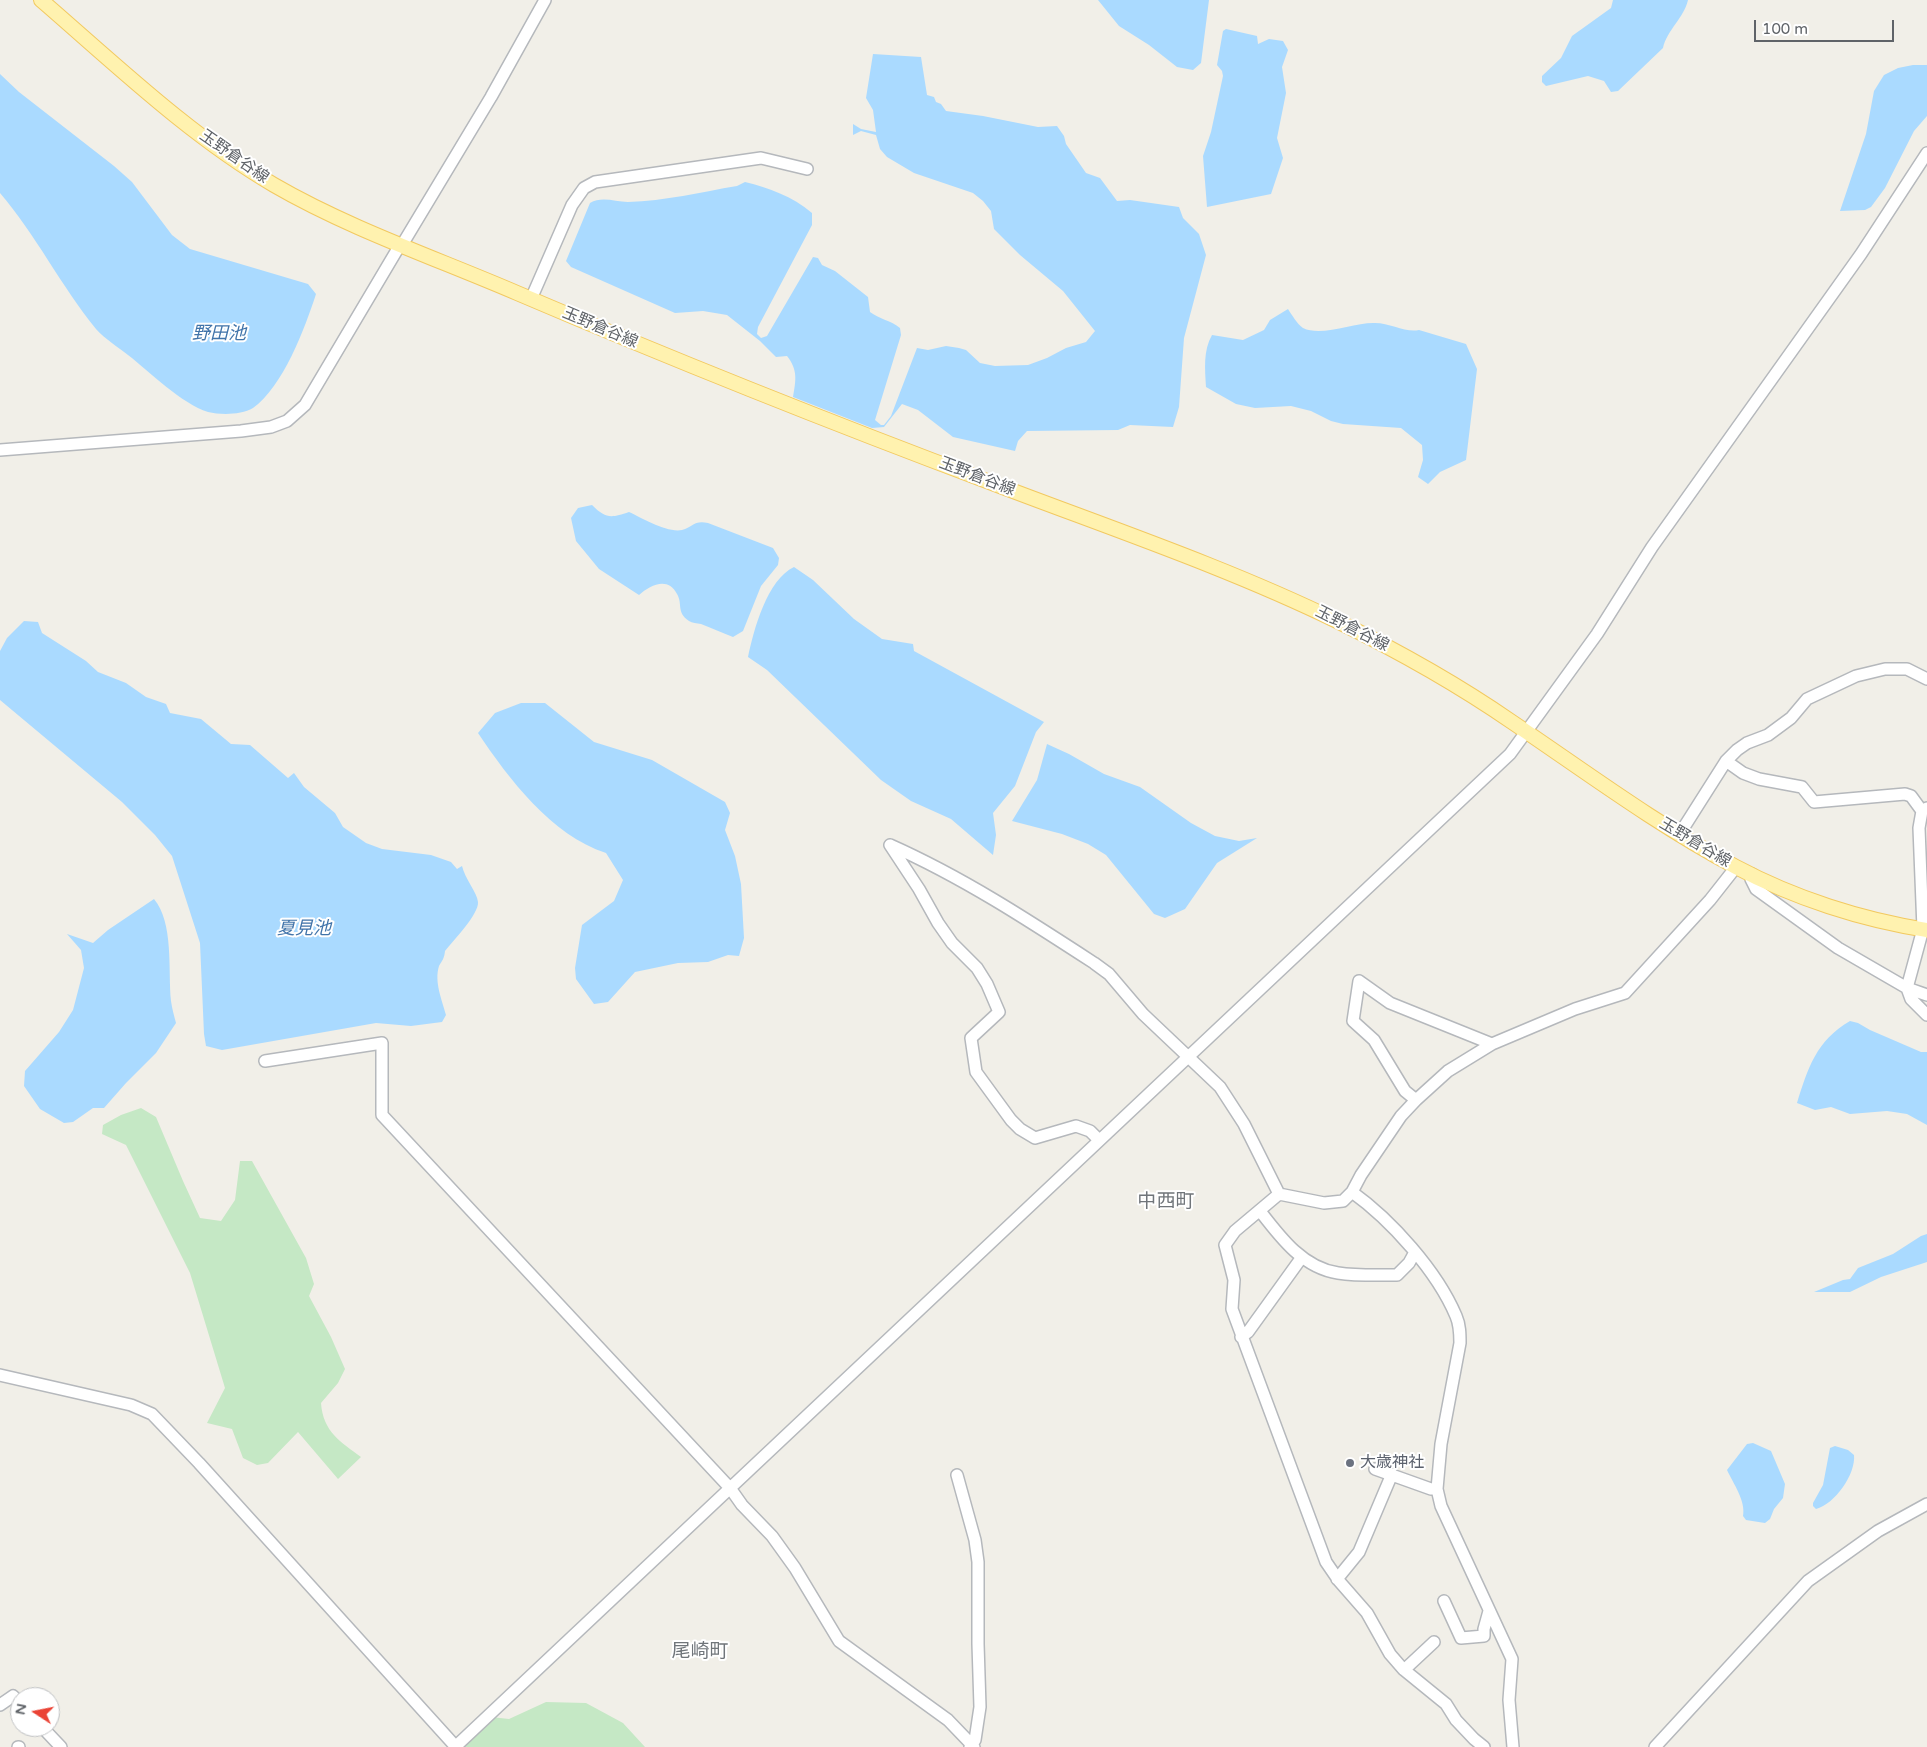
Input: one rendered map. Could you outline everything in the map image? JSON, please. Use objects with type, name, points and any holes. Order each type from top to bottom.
[{"type":"main road","name":"玉野倉谷線","points":[[41,0],[194,130],[271,184],[301,199],[402,245],[794,407],[1284,596],[1419,663],[1680,835],[1736,867],[1788,891],[1833,907],[1898,926],[1925,930]]},
{"type":"street","points":[[0,450],[241,431],[271,427],[287,421],[305,404],[491,97],[545,0]]},
{"type":"street","points":[[0,1376],[131,1405],[152,1414],[455,1747],[1510,754],[1597,634],[1674,515],[1861,254],[1927,153]]},
{"type":"street","points":[[531,299],[572,206],[584,188],[595,182],[761,158],[808,169]]},
{"type":"street","points":[[1680,835],[1726,761],[1737,750],[1768,735],[1791,718],[1807,699],[1856,676],[1885,669],[1907,669],[1927,679]]},
{"type":"street","points":[[1726,761],[1743,773],[1759,779],[1802,788],[1814,802],[1905,794],[1911,796],[1924,810],[1919,828],[1925,930],[1907,988],[1911,999],[1927,1015]]},
{"type":"street","points":[[1099,1140],[1090,1130],[1076,1126],[1036,1138],[1028,1134],[1011,1120],[976,1072],[971,1038],[999,1012],[987,984],[977,968],[952,943],[890,845],[995,899],[1109,974],[1143,1014],[1220,1088],[1244,1124],[1279,1194]]},
{"type":"street","points":[[1279,1194],[1324,1203],[1343,1200],[1352,1192],[1386,1138],[1416,1100],[1448,1071],[1492,1044],[1575,1009],[1625,993],[1710,900],[1736,867]]},
{"type":"street","points":[[1752,874],[1751,880],[1756,889],[1838,948],[1907,988],[1927,994]]},
{"type":"street","points":[[1416,1100],[1405,1091],[1374,1040],[1353,1021],[1358,981],[1390,1003],[1492,1044]]},
{"type":"street","points":[[265,1061],[382,1043],[382,1115],[730,1488],[742,1505],[772,1536],[795,1568],[839,1642],[948,1720],[972,1746],[975,1740],[980,1706],[978,1562],[975,1540],[957,1475]]},
{"type":"street","points":[[1352,1192],[1385,1220],[1415,1252],[1440,1288],[1460,1328],[1460,1343],[1441,1444],[1437,1489],[1440,1506],[1512,1659],[1509,1700],[1513,1747]]},
{"type":"street","points":[[1279,1194],[1234,1231],[1225,1246],[1234,1280],[1232,1309],[1275,1429],[1291,1466],[1326,1562],[1337,1579],[1367,1613],[1390,1654],[1404,1670],[1446,1704],[1468,1733],[1484,1747]]},
{"type":"street","points":[[1260,1211],[1278,1235],[1302,1256],[1324,1270],[1337,1273],[1397,1275],[1409,1263],[1415,1252]]},
{"type":"street","points":[[1241,1337],[1248,1332],[1302,1256]]},
{"type":"street","points":[[1375,1468],[1431,1489],[1437,1489]]},
{"type":"street","points":[[1337,1579],[1359,1552],[1392,1474]]},
{"type":"street","points":[[1656,1747],[1808,1580],[1878,1531],[1927,1504]]},
{"type":"street","points":[[1444,1601],[1461,1638],[1484,1636],[1489,1611]]},
{"type":"street","points":[[1404,1670],[1434,1642]]},
{"type":"street","points":[[52,1737],[61,1747]]},
{"type":"green space","points":[[141,1108],[156,1117],[200,1218],[221,1221],[235,1200],[240,1161],[252,1161],[306,1258],[314,1284],[309,1296],[331,1337],[345,1369],[338,1383],[321,1403],[322,1413],[325,1422],[334,1435],[361,1457],[338,1479],[298,1432],[268,1463],[257,1465],[243,1458],[232,1429],[207,1423],[225,1388],[190,1273],[126,1145],[102,1134],[103,1125],[121,1115]]},
{"type":"green space","points":[[546,1702],[586,1703],[623,1723],[645,1747],[462,1747],[491,1717],[509,1719]]},
{"type":"water","points":[[1098,0],[1209,0],[1201,63],[1193,70],[1177,67],[1149,45],[1119,26]]},
{"type":"water","points":[[1613,0],[1688,0],[1683,13],[1668,35],[1663,48],[1618,91],[1611,92],[1604,81],[1588,76],[1546,86],[1542,82],[1542,76],[1561,58],[1572,36],[1611,8]]},
{"type":"water","points":[[1226,29],[1257,36],[1258,44],[1269,39],[1283,41],[1288,50],[1282,67],[1286,93],[1277,138],[1283,158],[1271,194],[1207,207],[1203,156],[1211,132],[1223,76],[1222,71],[1217,65],[1223,31]]},
{"type":"water","points":[[873,54],[921,57],[927,95],[934,97],[936,102],[941,104],[946,111],[1038,127],[1057,126],[1064,136],[1066,144],[1086,173],[1100,178],[1117,201],[1130,200],[1179,207],[1183,218],[1199,234],[1206,255],[1184,338],[1179,407],[1173,427],[1130,425],[1118,430],[1027,431],[1018,441],[1015,451],[953,437],[918,410],[902,404],[884,427],[872,428],[793,397],[795,371],[787,356],[776,357],[760,341],[727,315],[703,311],[675,313],[571,267],[566,261],[590,203],[595,201],[628,202],[656,200],[737,186],[745,182],[788,197],[812,213],[812,225],[758,327],[757,334],[761,338],[767,336],[813,257],[818,258],[822,265],[835,271],[868,297],[870,312],[900,328],[901,335],[875,420],[881,425],[884,425],[891,416],[917,348],[928,350],[946,346],[966,350],[980,363],[995,366],[1028,365],[1066,348],[1086,342],[1095,331],[1063,291],[1020,255],[994,229],[991,211],[983,201],[973,193],[914,173],[887,157],[880,149],[876,135],[861,131],[853,135],[853,124],[861,129],[876,132],[873,110],[866,98]]},
{"type":"water","points":[[1927,65],[1927,116],[1914,131],[1885,188],[1871,207],[1865,210],[1840,211],[1866,134],[1874,91],[1884,75],[1898,68]]},
{"type":"water","name":"野田池","points":[[0,74],[19,92],[132,182],[172,235],[190,249],[308,284],[316,294],[292,356],[274,386],[253,408],[243,412],[219,414],[198,408],[166,387],[103,336],[83,313],[25,226],[0,193]]},
{"type":"water","points":[[1288,309],[1303,328],[1310,330],[1319,331],[1379,323],[1408,330],[1419,330],[1466,344],[1477,369],[1466,460],[1440,472],[1428,484],[1418,477],[1423,460],[1422,445],[1401,428],[1343,424],[1331,421],[1311,411],[1291,406],[1255,408],[1236,404],[1206,387],[1206,354],[1212,335],[1243,340],[1264,330],[1270,320]]},
{"type":"water","points":[[592,505],[605,515],[613,516],[629,512],[669,529],[682,530],[697,523],[708,523],[773,548],[779,558],[778,565],[761,586],[743,631],[733,637],[689,621],[682,614],[679,598],[669,585],[659,584],[653,586],[639,595],[599,569],[576,541],[571,518],[578,508]]},
{"type":"water","points":[[794,567],[813,580],[854,619],[882,639],[913,644],[914,651],[1044,722],[1036,732],[1015,786],[993,813],[996,835],[993,855],[951,819],[911,801],[881,780],[767,670],[748,657],[758,620],[769,594],[785,573]]},
{"type":"water","name":"夏見池","points":[[24,621],[38,622],[42,633],[86,661],[98,672],[126,683],[146,697],[166,704],[170,713],[201,719],[231,744],[250,745],[288,778],[294,773],[304,787],[335,813],[343,827],[366,843],[382,849],[431,855],[451,862],[457,869],[462,866],[478,902],[474,913],[465,927],[445,951],[439,966],[438,985],[446,1015],[442,1022],[411,1026],[376,1023],[222,1050],[206,1046],[200,943],[172,856],[155,835],[122,802],[0,700],[0,651],[7,638]]},
{"type":"water","points":[[521,703],[545,703],[594,742],[652,760],[725,802],[730,813],[725,830],[735,856],[741,884],[744,938],[739,956],[728,955],[708,962],[678,963],[635,972],[608,1002],[594,1004],[576,979],[575,968],[582,925],[614,901],[623,880],[606,853],[586,845],[567,833],[533,804],[503,769],[478,733],[495,713]]},
{"type":"water","points":[[1047,744],[1104,774],[1140,787],[1191,823],[1215,836],[1239,841],[1257,838],[1217,863],[1185,909],[1165,918],[1154,914],[1106,855],[1088,844],[1062,834],[1012,821],[1037,780]]},
{"type":"water","points":[[154,899],[165,921],[169,947],[171,1001],[176,1023],[156,1053],[104,1108],[93,1108],[73,1122],[64,1123],[40,1109],[24,1086],[25,1071],[59,1032],[73,1010],[84,968],[81,950],[67,934],[93,943],[108,930]]},
{"type":"water","points":[[1850,1021],[1921,1052],[1927,1052],[1927,1125],[1907,1114],[1887,1111],[1850,1114],[1831,1107],[1815,1110],[1797,1103],[1815,1056],[1829,1037]]},
{"type":"water","points":[[1927,1234],[1927,1262],[1881,1277],[1850,1292],[1814,1292],[1850,1279],[1858,1268],[1893,1254]]},
{"type":"water","points":[[1753,1443],[1771,1451],[1785,1484],[1783,1498],[1774,1509],[1770,1519],[1765,1523],[1746,1520],[1743,1516],[1741,1498],[1727,1470],[1747,1444]]},
{"type":"water","points":[[1835,1446],[1848,1450],[1854,1455],[1852,1471],[1837,1495],[1816,1509],[1813,1503],[1823,1485],[1830,1448]]},
{"type":"place","name":"大歳神社","points":[[1350,1463]]},
{"type":"district","name":"中西町","points":[[1166,1202]]},
{"type":"district","name":"尾崎町","points":[[700,1652]]}]
